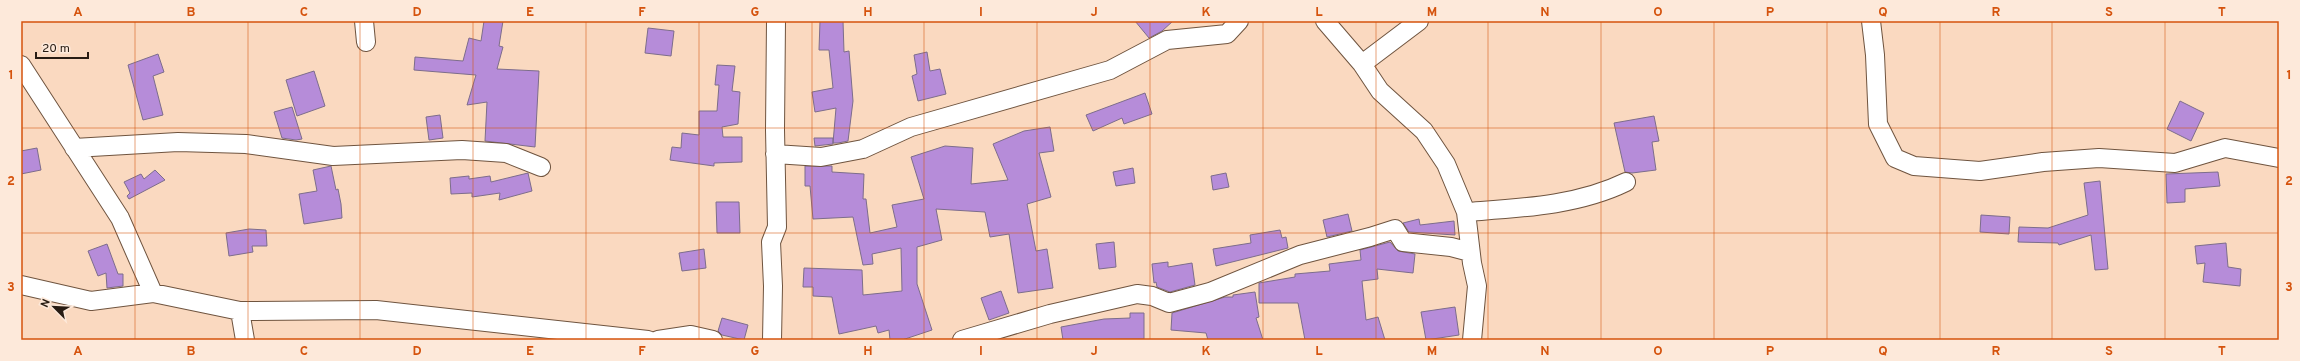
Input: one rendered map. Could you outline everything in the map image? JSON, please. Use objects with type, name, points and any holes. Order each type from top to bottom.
[{"type":"street","points":[[364,21],[366,42]]},
{"type":"street","points":[[772,340],[774,286],[771,242],[777,227],[775,154],[776,21]]},
{"type":"street","points":[[775,154],[820,157],[864,149],[911,127],[1110,70],[1167,40],[1227,34],[1238,21]]},
{"type":"street","points":[[1325,21],[1362,64],[1380,91],[1424,131],[1446,164],[1466,212],[1470,252],[1477,286],[1472,340]]},
{"type":"street","points":[[1362,64],[1419,21]]},
{"type":"street","points":[[1871,21],[1876,54],[1878,124],[1895,158],[1914,166],[1980,171],[2042,162],[2099,158],[2174,163],[2225,148],[2279,158]]},
{"type":"street","points":[[21,65],[120,218],[153,294]]},
{"type":"street","points":[[74,148],[178,142],[246,144],[333,156],[462,150],[506,153],[541,167]]},
{"type":"street","points":[[1466,212],[1566,201],[1612,189],[1626,182]]},
{"type":"street","points":[[962,340],[1050,314],[1137,294],[1152,296],[1169,303],[1210,292],[1300,254],[1370,238],[1395,229],[1403,242],[1451,247],[1470,252]]},
{"type":"street","points":[[21,285],[91,301],[153,294],[240,310],[376,310],[648,340]]},
{"type":"street","points":[[240,310],[245,340]]},
{"type":"street","points":[[658,340],[691,334],[713,340]]},
{"type":"building","points":[[484,21],[503,21],[499,46],[503,47],[497,69],[539,71],[535,147],[485,141],[487,102],[467,105],[476,75],[414,70],[415,57],[463,61],[469,38],[481,41]]},
{"type":"building","points":[[820,21],[843,21],[844,52],[849,51],[853,101],[848,141],[838,143],[833,143],[836,108],[815,112],[812,92],[833,88],[829,50],[819,50]]},
{"type":"building","points":[[1135,21],[1173,21],[1162,31],[1149,38]]},
{"type":"building","points":[[648,28],[674,31],[671,56],[645,53]]},
{"type":"building","points":[[927,52],[930,71],[940,69],[946,94],[918,101],[912,76],[917,74],[914,55]]},
{"type":"building","points":[[158,54],[164,72],[153,76],[163,115],[143,120],[128,65]]},
{"type":"building","points":[[717,65],[735,66],[732,91],[740,92],[738,124],[722,127],[723,137],[742,137],[742,162],[714,163],[714,166],[670,160],[672,147],[681,148],[682,133],[699,135],[699,111],[717,111],[719,85],[715,85]]},
{"type":"building","points":[[314,71],[325,106],[297,116],[286,80]]},
{"type":"building","points":[[1145,93],[1152,114],[1124,124],[1122,118],[1093,131],[1086,115]]},
{"type":"building","points":[[2180,101],[2204,113],[2191,141],[2167,129]]},
{"type":"building","points":[[292,107],[302,139],[296,140],[282,138],[274,112]]},
{"type":"building","points":[[440,115],[443,138],[429,140],[426,117]]},
{"type":"building","points":[[1654,116],[1659,141],[1652,142],[1656,170],[1632,173],[1625,172],[1614,123]]},
{"type":"building","points":[[1050,127],[1054,151],[1039,153],[1051,197],[1027,204],[1036,251],[1047,249],[1053,288],[1018,293],[1009,234],[990,237],[985,212],[936,209],[942,240],[917,247],[917,284],[932,330],[902,340],[890,340],[889,330],[878,333],[876,326],[839,334],[832,297],[813,296],[813,287],[803,287],[804,268],[862,270],[863,295],[902,291],[901,248],[872,254],[873,264],[863,265],[853,217],[813,219],[810,186],[805,186],[805,166],[832,166],[832,172],[864,174],[863,199],[866,199],[870,233],[897,227],[892,205],[924,199],[911,157],[945,146],[973,148],[971,184],[1008,180],[993,144],[1024,131]]},
{"type":"building","points":[[814,138],[833,138],[833,144],[815,146]]},
{"type":"building","points":[[37,148],[41,170],[21,174],[21,151]]},
{"type":"building","points":[[331,166],[336,190],[338,189],[342,218],[304,224],[299,194],[317,191],[313,170]]},
{"type":"building","points":[[1133,168],[1135,183],[1116,186],[1113,172]]},
{"type":"building","points":[[155,170],[165,180],[129,199],[127,196],[130,193],[124,182],[141,174],[144,179]]},
{"type":"building","points":[[2218,172],[2220,186],[2185,189],[2185,202],[2167,203],[2166,174]]},
{"type":"building","points":[[528,173],[532,191],[499,200],[500,193],[472,197],[472,193],[451,194],[450,178],[469,176],[469,179],[490,176],[491,182]]},
{"type":"building","points":[[1226,173],[1229,187],[1213,190],[1211,176]]},
{"type":"building","points":[[2100,181],[2108,269],[2095,270],[2091,235],[2059,245],[2058,243],[2018,242],[2019,227],[2048,228],[2088,215],[2084,183]]},
{"type":"building","points":[[716,202],[739,202],[740,233],[717,233]]},
{"type":"building","points":[[1348,214],[1352,231],[1327,237],[1323,220]]},
{"type":"building","points":[[1981,215],[2010,217],[2009,234],[1980,232]]},
{"type":"building","points":[[1419,219],[1420,225],[1454,221],[1455,235],[1409,232],[1403,223]]},
{"type":"building","points":[[249,229],[266,230],[267,246],[252,246],[253,252],[229,256],[226,233]]},
{"type":"building","points":[[1280,230],[1282,238],[1286,237],[1288,248],[1216,266],[1213,249],[1251,243],[1250,235]]},
{"type":"building","points":[[1114,242],[1116,267],[1099,269],[1096,244]]},
{"type":"building","points":[[1390,242],[1398,251],[1415,254],[1413,273],[1377,269],[1378,279],[1362,281],[1366,320],[1378,317],[1385,340],[1305,340],[1298,303],[1259,303],[1259,283],[1295,277],[1295,274],[1330,271],[1329,264],[1361,260],[1360,250]]},
{"type":"building","points":[[2226,243],[2228,267],[2241,269],[2240,286],[2203,282],[2205,263],[2197,264],[2195,246]]},
{"type":"building","points":[[107,244],[118,274],[123,274],[123,286],[107,288],[106,273],[98,276],[88,251]]},
{"type":"building","points":[[704,249],[706,268],[682,271],[679,253]]},
{"type":"building","points":[[1168,262],[1168,267],[1192,263],[1195,285],[1170,292],[1157,287],[1156,282],[1154,283],[1152,264]]},
{"type":"building","points":[[1001,291],[1009,313],[989,320],[981,298]]},
{"type":"building","points":[[1255,292],[1259,317],[1256,318],[1263,340],[1208,340],[1206,333],[1171,330],[1172,313],[1225,297],[1233,297],[1233,295]]},
{"type":"building","points":[[1455,307],[1459,335],[1426,340],[1421,312]]},
{"type":"building","points":[[1130,313],[1144,313],[1144,339],[1063,340],[1061,327],[1104,319],[1130,318]]},
{"type":"building","points":[[722,318],[748,325],[744,340],[722,335],[718,331]]}]
